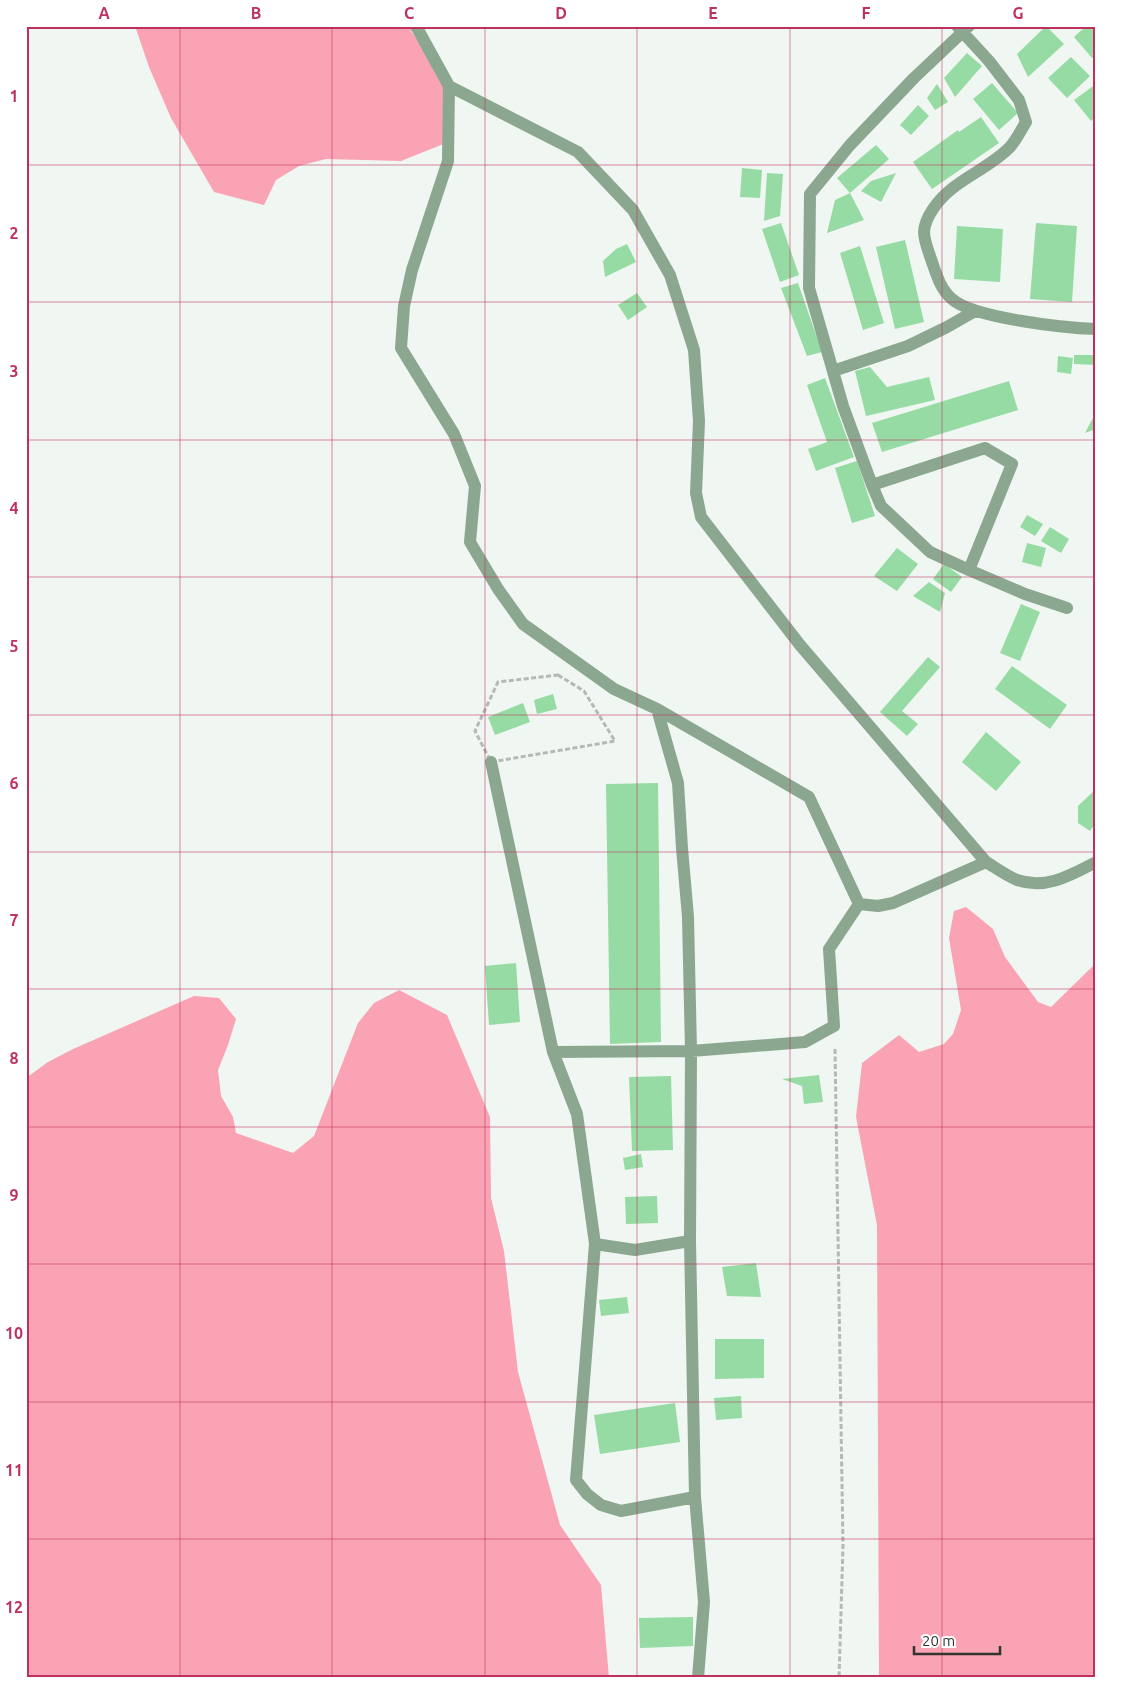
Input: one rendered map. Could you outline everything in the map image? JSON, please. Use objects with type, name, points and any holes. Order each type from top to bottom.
[{"type":"street","points":[[416,26],[449,86],[448,161],[412,270],[404,306],[401,348],[454,434],[475,486],[470,542],[498,589],[523,624],[614,689],[657,709],[809,797],[859,904]]},
{"type":"street","points":[[1067,608],[1026,594],[930,552],[881,506],[843,406],[809,288],[810,194],[850,145],[963,28],[1019,100],[1026,122],[1010,147],[978,172],[948,191],[933,208],[927,220],[923,236],[942,288],[952,300],[974,311],[1029,322],[1096,329]]},
{"type":"street","points":[[449,86],[578,152],[633,210],[670,275],[694,350],[699,422],[696,493],[701,517],[800,645],[986,862],[1017,880],[1040,883],[1062,880],[1096,862]]},
{"type":"street","points":[[833,370],[908,346],[947,328],[974,311]]},
{"type":"street","points":[[872,485],[985,448],[1012,464],[968,570]]},
{"type":"street","points":[[657,709],[678,783],[688,917],[691,1051],[690,1241],[695,1498],[704,1602],[698,1678]]},
{"type":"street","points":[[492,762],[553,1052],[577,1114],[595,1244],[576,1480],[587,1494],[600,1505],[621,1511],[695,1498]]},
{"type":"street","points":[[859,904],[878,906],[893,903],[986,862]]},
{"type":"street","points":[[553,1052],[691,1051],[806,1042],[834,1026],[829,949],[859,904]]},
{"type":"street","points":[[595,1244],[635,1250],[690,1241]]},
{"type":"path","points":[[558,675],[584,691],[615,741],[577,747],[492,762],[475,731],[498,682],[558,675]]},
{"type":"path","points":[[834,1026],[843,1546],[839,1678]]},
{"type":"shaded area","points":[[135,26],[415,26],[411,31],[451,90],[451,141],[401,161],[326,159],[299,166],[276,180],[264,205],[214,192],[171,118],[149,67]]},
{"type":"shaded area","points":[[966,907],[993,929],[1005,957],[1038,1002],[1051,1007],[1096,963],[1096,1678],[879,1678],[877,1225],[856,1117],[862,1063],[899,1035],[919,1052],[944,1044],[953,1034],[961,1010],[949,938],[954,911]]},
{"type":"shaded area","points":[[399,990],[447,1015],[490,1117],[491,1198],[504,1251],[518,1372],[560,1525],[601,1585],[609,1678],[26,1678],[26,1078],[48,1062],[73,1049],[194,996],[219,998],[236,1019],[218,1070],[221,1096],[233,1117],[236,1133],[293,1153],[314,1136],[358,1023],[374,1003]]},
{"type":"building","points":[[1046,26],[1064,44],[1028,77],[1017,54]]},
{"type":"building","points":[[1086,26],[1096,26],[1096,54],[1092,58],[1074,37]]},
{"type":"building","points":[[967,53],[982,66],[955,97],[944,78]]},
{"type":"building","points":[[1071,57],[1090,76],[1067,98],[1048,78]]},
{"type":"building","points":[[992,83],[1018,113],[999,130],[973,99]]},
{"type":"building","points":[[937,84],[948,102],[935,110],[927,98]]},
{"type":"building","points":[[1096,84],[1096,117],[1091,121],[1074,100]]},
{"type":"building","points":[[918,105],[929,116],[911,135],[900,125]]},
{"type":"building","points":[[981,117],[999,143],[932,189],[913,162],[958,130],[959,132]]},
{"type":"building","points":[[876,145],[889,159],[850,193],[837,178]]},
{"type":"building","points":[[742,168],[762,170],[760,198],[740,197]]},
{"type":"building","points":[[767,173],[783,174],[780,216],[764,221]]},
{"type":"building","points":[[896,173],[881,202],[861,191],[871,181]]},
{"type":"building","points":[[850,193],[864,220],[827,233],[835,200]]},
{"type":"building","points":[[781,223],[799,275],[780,282],[762,229]]},
{"type":"building","points":[[1036,223],[1077,226],[1072,302],[1030,299]]},
{"type":"building","points":[[957,226],[1003,229],[1000,282],[954,279]]},
{"type":"building","points":[[905,240],[924,322],[895,329],[876,247]]},
{"type":"building","points":[[627,244],[636,262],[605,277],[603,261],[616,249]]},
{"type":"building","points":[[860,246],[884,323],[863,330],[840,253]]},
{"type":"building","points":[[798,283],[822,352],[807,356],[781,288]]},
{"type":"building","points":[[637,293],[647,307],[628,320],[618,305]]},
{"type":"building","points":[[1074,355],[1096,355],[1096,365],[1074,364]]},
{"type":"building","points":[[1058,356],[1073,358],[1071,374],[1057,372]]},
{"type":"building","points":[[870,367],[887,387],[929,377],[935,400],[866,416],[855,371]]},
{"type":"building","points":[[825,378],[854,457],[816,471],[808,449],[827,442],[807,385]]},
{"type":"building","points":[[1009,381],[1018,410],[882,452],[872,423]]},
{"type":"building","points":[[1094,416],[1096,416],[1096,429],[1085,433]]},
{"type":"building","points":[[857,461],[875,516],[852,523],[835,468]]},
{"type":"building","points":[[1027,515],[1043,524],[1035,536],[1020,527]]},
{"type":"building","points":[[1050,527],[1069,539],[1061,553],[1041,541]]},
{"type":"building","points":[[1027,543],[1046,548],[1041,567],[1022,562]]},
{"type":"building","points":[[897,548],[918,564],[897,591],[874,576]]},
{"type":"building","points":[[944,564],[962,577],[951,592],[933,579]]},
{"type":"building","points":[[929,582],[945,593],[940,612],[913,596]]},
{"type":"building","points":[[1021,604],[1040,612],[1020,661],[1000,653]]},
{"type":"building","points":[[928,657],[940,667],[902,711],[918,724],[907,736],[880,712]]},
{"type":"building","points":[[1012,666],[1067,705],[1050,729],[995,689]]},
{"type":"building","points":[[553,694],[557,709],[537,714],[534,700]]},
{"type":"building","points":[[523,703],[530,722],[495,735],[488,717]]},
{"type":"building","points":[[986,732],[1021,762],[996,791],[962,762]]},
{"type":"building","points":[[658,783],[661,1042],[610,1044],[606,784]]},
{"type":"building","points":[[1096,789],[1096,822],[1090,831],[1078,823],[1078,806]]},
{"type":"building","points":[[516,963],[520,1022],[489,1025],[485,966]]},
{"type":"building","points":[[819,1075],[823,1102],[804,1104],[802,1086],[782,1079]]},
{"type":"building","points":[[671,1076],[673,1150],[632,1151],[629,1077]]},
{"type":"building","points":[[641,1154],[643,1167],[625,1170],[623,1158]]},
{"type":"building","points":[[657,1196],[658,1223],[626,1224],[625,1197]]},
{"type":"building","points":[[756,1263],[761,1297],[727,1296],[722,1267]]},
{"type":"building","points":[[627,1297],[629,1313],[601,1316],[599,1300]]},
{"type":"building","points":[[715,1339],[764,1339],[764,1378],[715,1379]]},
{"type":"building","points":[[741,1396],[742,1418],[716,1420],[714,1398]]},
{"type":"building","points":[[675,1403],[680,1442],[600,1454],[594,1415]]},
{"type":"building","points":[[693,1617],[693,1646],[640,1648],[639,1618]]}]
